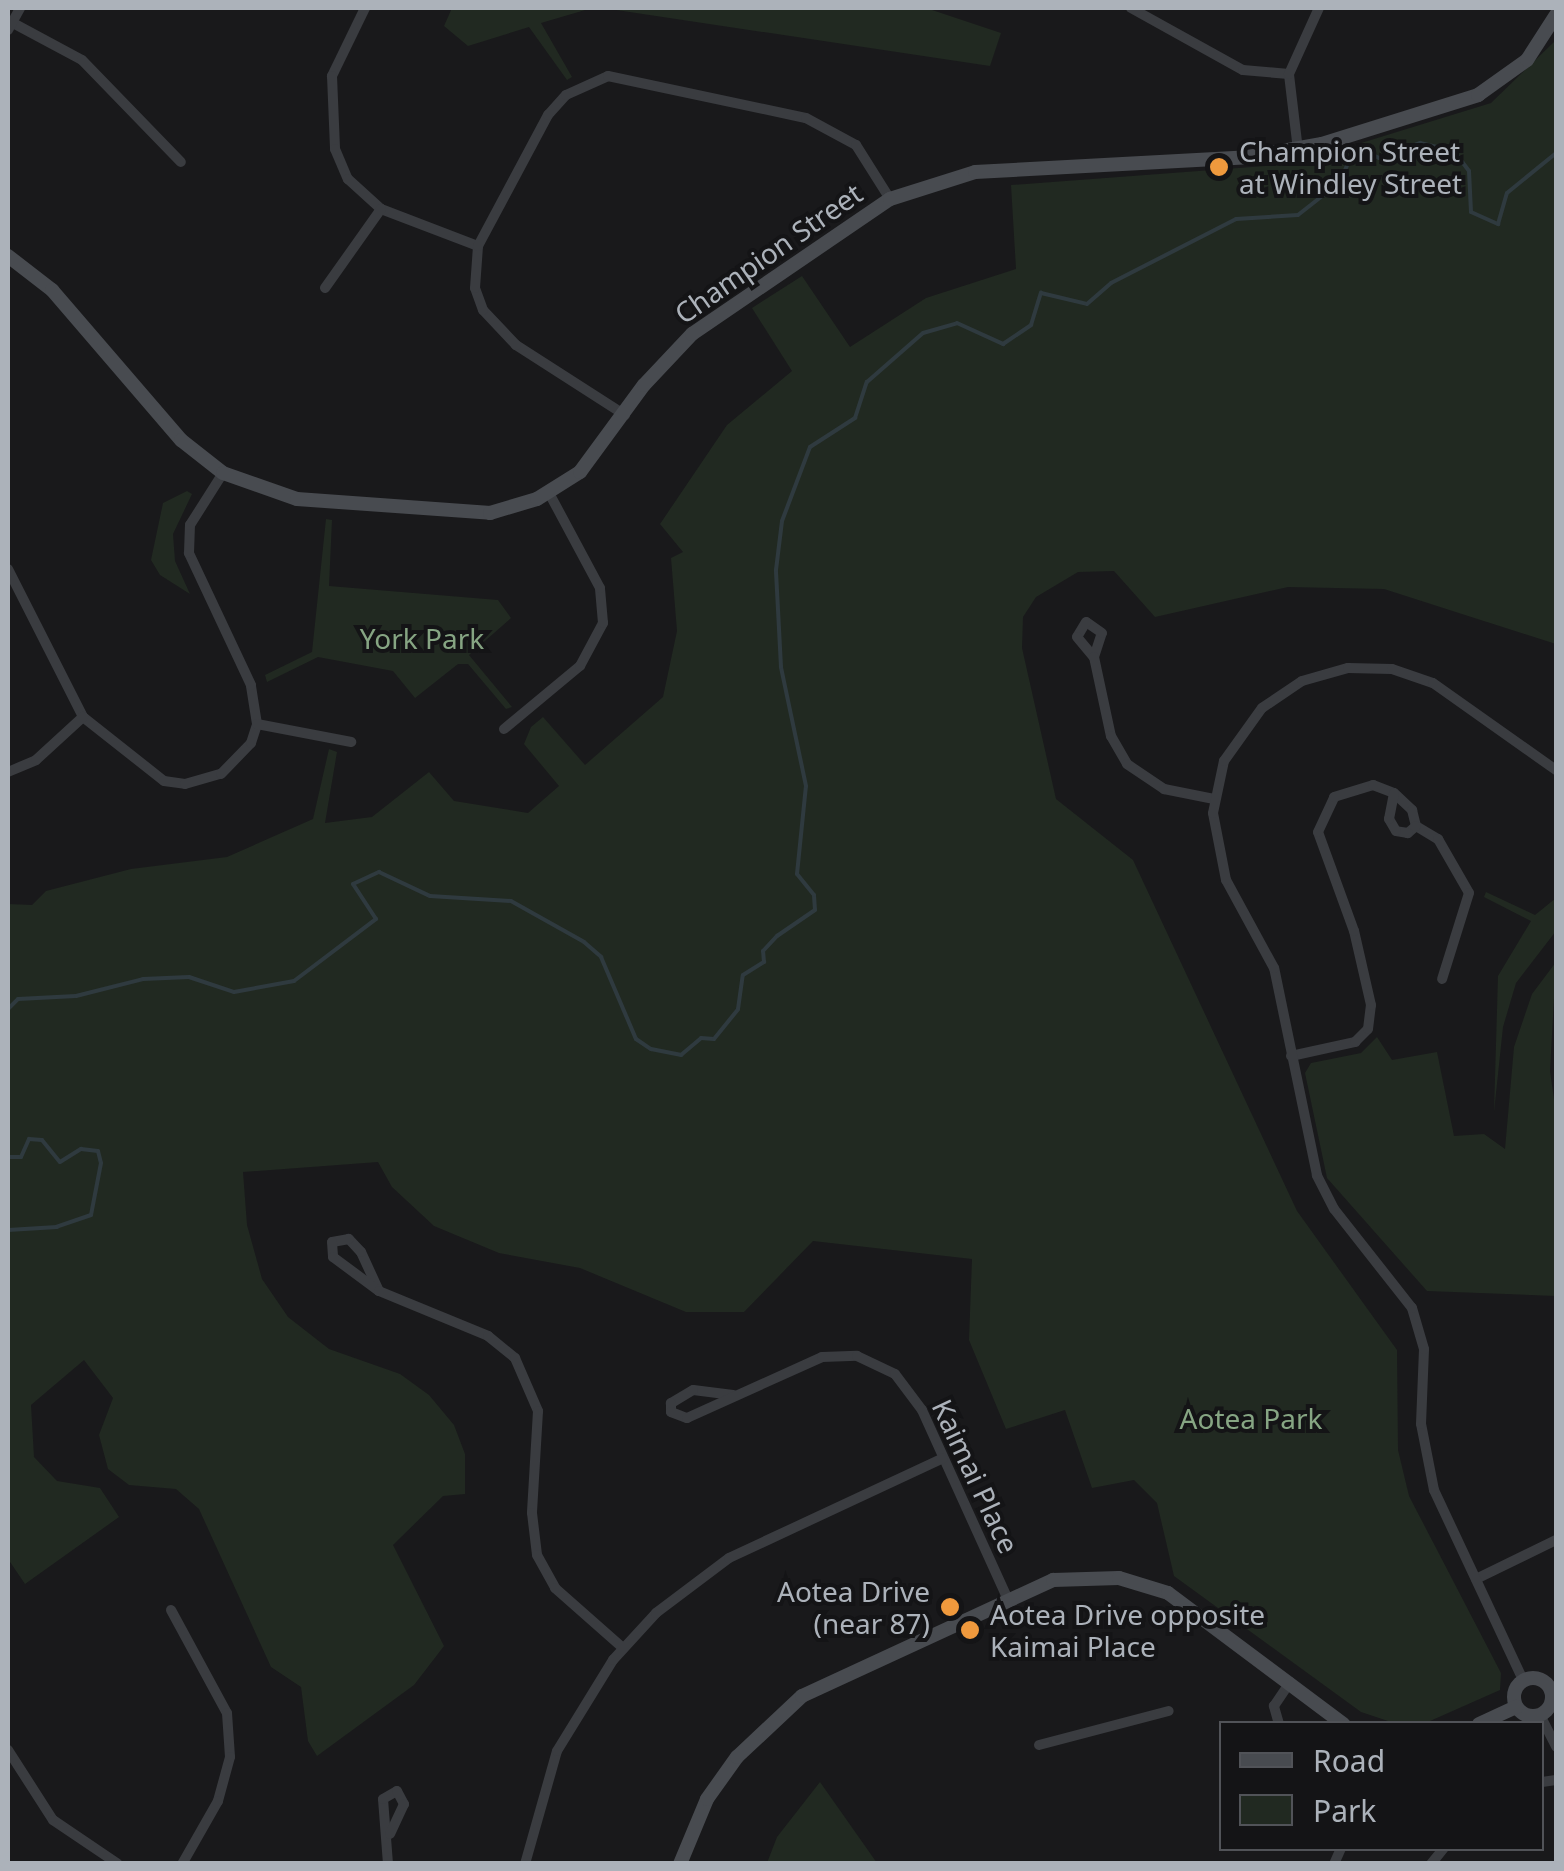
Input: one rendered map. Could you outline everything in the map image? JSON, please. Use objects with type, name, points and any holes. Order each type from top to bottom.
[{"type":"main road","name":"Champion Street","points":[[8,256],[52,290],[181,440],[223,473],[286,497],[449,514],[500,510],[549,494],[594,459],[692,334],[890,199],[975,172],[1298,150],[1478,96],[1527,60],[1556,15]]},
{"type":"main road","points":[[680,1864],[707,1800],[737,1757],[782,1712],[834,1676],[1007,1596],[1082,1576],[1137,1582],[1184,1601],[1339,1721]]},
{"type":"main road","points":[[1486,1721],[1516,1707],[1540,1715],[1551,1704],[1554,1688],[1539,1678],[1522,1680],[1514,1689],[1516,1707]]},
{"type":"street","points":[[20,8],[10,26],[82,60],[180,162]]},
{"type":"street","points":[[365,8],[332,76],[331,118],[348,180],[381,208],[478,246]]},
{"type":"street","points":[[1131,8],[1242,70],[1290,74]]},
{"type":"street","points":[[1298,150],[1290,74],[1319,8]]},
{"type":"street","points":[[625,415],[497,328],[475,288],[478,246],[556,104],[608,76],[826,125],[856,145],[890,199]]},
{"type":"street","points":[[325,288],[381,208]]},
{"type":"street","points":[[8,569],[83,718],[147,774],[185,784],[204,781],[236,762],[257,724],[251,685],[189,553],[190,525],[223,473]]},
{"type":"street","points":[[504,729],[580,666],[604,623],[600,588],[549,494]]},
{"type":"street","points":[[1094,657],[1110,736],[1127,764],[1164,790],[1214,799]]},
{"type":"street","points":[[1522,1680],[1426,1465],[1418,1321],[1398,1282],[1323,1190],[1270,956],[1220,862],[1214,799],[1229,752],[1262,708],[1302,681],[1348,668],[1392,669],[1433,683],[1556,770]]},
{"type":"street","points":[[8,772],[36,760],[83,718]]},
{"type":"street","points":[[257,724],[351,742]]},
{"type":"street","points":[[1291,1056],[1355,1042],[1368,1029],[1371,1006],[1354,931],[1318,832],[1324,810],[1344,791],[1373,785],[1394,793],[1416,826],[1438,840],[1469,893],[1442,979]]},
{"type":"street","points":[[1394,793],[1391,824],[1401,834],[1416,826]]},
{"type":"street","points":[[379,1291],[362,1252],[349,1239],[332,1242],[333,1257],[379,1291],[470,1328],[515,1358],[538,1411],[532,1513],[537,1555],[554,1588],[623,1648]]},
{"type":"street","name":"Kaimai Place","points":[[732,1395],[693,1390],[671,1403],[671,1412],[687,1418],[822,1357],[868,1360],[906,1385],[1007,1596]]},
{"type":"street","points":[[524,1864],[557,1751],[623,1648],[677,1596],[729,1558],[943,1458]]},
{"type":"street","points":[[1476,1580],[1556,1540]]},
{"type":"street","points":[[171,1610],[227,1712],[229,1745],[218,1801],[182,1864]]},
{"type":"street","points":[[1278,1721],[1274,1706],[1290,1682]]},
{"type":"street","points":[[1039,1746],[1169,1710]]},
{"type":"street","points":[[1540,1715],[1543,1721]]},
{"type":"street","points":[[1544,1723],[1556,1746]]},
{"type":"street","points":[[8,1750],[53,1820],[118,1864]]},
{"type":"street","points":[[388,1864],[390,1834]]},
{"type":"green space","points":[[452,8],[592,8],[541,23],[572,77],[567,80],[529,27],[468,46],[444,26]]},
{"type":"green space","points":[[603,8],[926,8],[1001,33],[990,66]]},
{"type":"green space","name":"Aotea Park","points":[[1556,40],[1556,644],[1384,589],[1288,587],[1155,617],[1114,571],[1078,572],[1036,597],[1023,617],[1022,648],[1056,799],[1133,860],[1297,1211],[1397,1350],[1398,1450],[1409,1496],[1501,1673],[1500,1690],[1430,1721],[1388,1721],[1361,1712],[1174,1576],[1157,1503],[1134,1480],[1092,1488],[1065,1410],[1006,1429],[969,1340],[972,1259],[813,1241],[744,1312],[686,1312],[580,1268],[499,1253],[434,1226],[392,1187],[378,1162],[243,1172],[247,1225],[262,1279],[288,1317],[329,1349],[400,1374],[429,1395],[454,1425],[465,1454],[465,1494],[443,1496],[393,1545],[444,1646],[414,1685],[317,1756],[308,1741],[301,1687],[271,1667],[199,1509],[176,1489],[129,1485],[108,1469],[99,1435],[113,1398],[84,1360],[31,1405],[34,1457],[57,1481],[100,1488],[119,1517],[25,1584],[8,1559],[8,904],[32,905],[46,891],[131,869],[227,857],[313,819],[329,749],[337,752],[325,823],[372,817],[429,772],[454,801],[528,813],[559,786],[524,744],[531,727],[543,717],[585,765],[663,697],[677,631],[671,558],[683,552],[660,524],[727,425],[792,371],[752,308],[802,276],[850,347],[926,298],[1016,269],[1011,185],[1293,164],[1491,103]]},
{"type":"green space","points":[[187,491],[192,494],[173,534],[175,561],[190,594],[160,575],[151,560],[163,503]]},
{"type":"green space","name":"York Park","points":[[326,519],[332,520],[329,586],[498,600],[511,618],[469,655],[512,707],[506,709],[468,664],[458,664],[415,698],[393,671],[318,657],[267,682],[265,675],[312,652]]},
{"type":"green space","points":[[1486,892],[1535,915],[1556,898],[1556,931],[1516,983],[1503,1027],[1494,1112],[1498,976],[1531,921],[1484,897]]},
{"type":"green space","points":[[1556,962],[1550,1071],[1556,1113],[1556,1296],[1427,1291],[1327,1178],[1305,1073],[1311,1063],[1361,1053],[1377,1037],[1392,1060],[1437,1052],[1454,1136],[1484,1134],[1505,1149],[1514,1047],[1532,994]]},
{"type":"green space","points":[[820,1782],[877,1863],[767,1863],[777,1837]]},
{"type":"waterway","points":[[8,1009],[18,999],[76,996],[143,979],[189,977],[234,992],[294,981],[376,919],[353,884],[379,872],[430,896],[511,901],[584,942],[601,957],[636,1039],[651,1049],[681,1055],[701,1038],[714,1039],[738,1009],[743,975],[764,962],[763,951],[777,936],[815,910],[814,895],[797,874],[806,786],[781,667],[776,570],[782,521],[810,447],[855,418],[867,382],[923,333],[957,323],[1003,344],[1031,325],[1041,293],[1087,304],[1111,283],[1236,219],[1298,215],[1340,182],[1350,158],[1362,150],[1379,158],[1420,143],[1454,151],[1469,171],[1471,212],[1498,224],[1507,193],[1556,153]]},
{"type":"waterway","points":[[8,1157],[21,1157],[29,1139],[42,1140],[60,1162],[81,1149],[98,1151],[101,1163],[91,1215],[57,1227],[8,1230]]},
{"type":"place","name":"Champion Street at Windley Street","points":[[1219,167]]},
{"type":"place","name":"Aotea Drive (near 87)","points":[[950,1607]]},
{"type":"place","name":"Aotea Drive opposite Kaimai Place","points":[[970,1630]]}]
